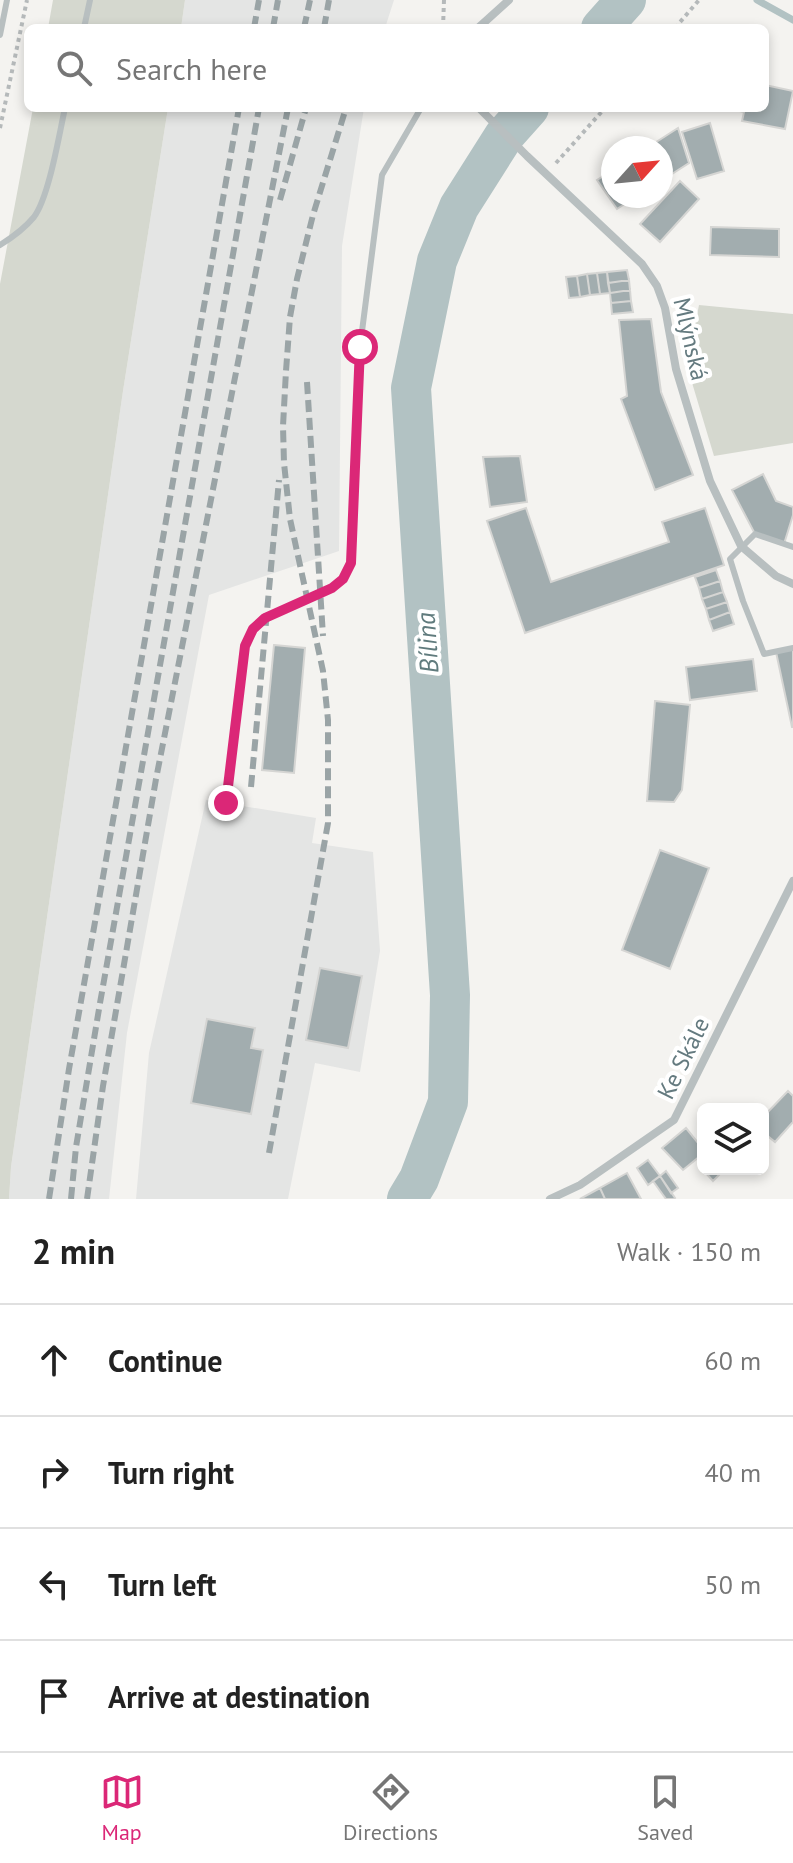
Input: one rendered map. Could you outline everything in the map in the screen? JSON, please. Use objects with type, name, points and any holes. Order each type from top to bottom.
[{"type":"street","points":[[482,24],[509,0]]},
{"type":"street","name":"Mlýnská","points":[[483,112],[642,264],[657,286],[665,308],[676,369],[710,481],[741,546]]},
{"type":"street","points":[[741,546],[776,576],[793,584]]},
{"type":"street","name":"Ke Skále","points":[[550,1199],[580,1185],[674,1120],[793,881]]},
{"type":"lane","points":[[0,35],[7,0]]},
{"type":"lane","points":[[85,24],[90,0]]},
{"type":"lane","points":[[0,245],[19,233],[36,215],[44,195],[64,112]]},
{"type":"lane","points":[[226,803],[245,646],[253,629],[265,618],[332,588],[343,579],[351,563],[360,347],[382,175],[419,112]]},
{"type":"lane","points":[[793,547],[755,534],[730,559],[764,654],[793,648]]},
{"type":"path","points":[[0,128],[27,0]]},
{"type":"path","points":[[443,24],[444,0]]},
{"type":"path","points":[[678,24],[699,0]]},
{"type":"path","points":[[546,174],[601,112]]},
{"type":"shaded area","points":[[53,0],[185,0],[182,24],[49,24]]},
{"type":"shaded area","points":[[185,0],[394,0],[386,24],[182,24]]},
{"type":"shaded area","points":[[32,112],[167,112],[123,391],[11,1167],[9,1199],[0,1199],[0,284]]},
{"type":"shaded area","points":[[167,112],[363,112],[342,246],[339,551],[209,595],[127,1033],[109,1199],[9,1199],[11,1167],[123,391]]},
{"type":"shaded area","points":[[699,305],[793,314],[793,443],[714,456],[687,366]]},
{"type":"shaded area","points":[[206,800],[316,818],[312,843],[373,852],[380,951],[360,1072],[315,1063],[288,1199],[136,1199],[149,1053]]},
{"type":"building","points":[[769,86],[793,91],[785,129],[742,121],[744,112],[769,112]]},
{"type":"building","points":[[710,123],[724,171],[697,179],[682,132]]},
{"type":"building","points":[[678,128],[689,163],[673,173],[673,136],[666,136]]},
{"type":"building","points":[[680,181],[699,199],[660,242],[640,224],[655,208],[673,208],[673,189]]},
{"type":"building","points":[[711,227],[779,229],[779,257],[710,255]]},
{"type":"building","points":[[627,270],[629,280],[608,283],[607,272]]},
{"type":"building","points":[[607,272],[610,293],[600,294],[597,273]]},
{"type":"building","points":[[597,273],[600,294],[590,295],[587,274]]},
{"type":"building","points":[[587,274],[590,295],[580,297],[577,276]]},
{"type":"building","points":[[577,276],[580,297],[569,298],[566,277]]},
{"type":"building","points":[[629,280],[630,290],[610,293],[608,283]]},
{"type":"building","points":[[630,290],[631,301],[611,303],[610,293]]},
{"type":"building","points":[[631,301],[633,312],[612,314],[611,303]]},
{"type":"building","points":[[651,319],[661,392],[693,475],[655,490],[621,399],[627,396],[619,320]]},
{"type":"building","points":[[520,456],[527,502],[490,507],[483,457]]},
{"type":"building","points":[[763,474],[776,501],[793,507],[784,544],[755,534],[732,490]]},
{"type":"building","points":[[526,508],[551,582],[669,542],[662,522],[705,508],[724,565],[525,633],[487,521]]},
{"type":"building","points":[[716,570],[720,581],[699,588],[695,577]]},
{"type":"building","points":[[720,581],[723,592],[702,599],[699,588]]},
{"type":"building","points":[[723,592],[727,602],[706,609],[702,599]]},
{"type":"building","points":[[727,602],[730,612],[709,620],[706,609]]},
{"type":"building","points":[[730,612],[734,624],[713,631],[709,620]]},
{"type":"building","points":[[274,645],[305,648],[294,773],[262,770]]},
{"type":"building","points":[[793,648],[793,727],[792,727],[776,652]]},
{"type":"building","points":[[753,659],[757,691],[690,700],[686,667]]},
{"type":"building","points":[[655,701],[690,705],[682,790],[674,802],[647,801]]},
{"type":"building","points":[[660,850],[709,868],[670,969],[622,950]]},
{"type":"building","points":[[320,968],[362,976],[348,1048],[306,1040]]},
{"type":"building","points":[[207,1019],[255,1028],[251,1048],[263,1050],[251,1114],[191,1103]]},
{"type":"building","points":[[788,1091],[793,1096],[793,1122],[775,1142],[769,1137],[769,1111]]},
{"type":"building","points":[[686,1128],[697,1142],[697,1159],[683,1170],[662,1148]]},
{"type":"building","points":[[648,1160],[660,1176],[648,1185],[637,1168]]},
{"type":"building","points":[[666,1171],[678,1188],[671,1193],[660,1176]]},
{"type":"building","points":[[627,1173],[641,1199],[605,1199],[600,1188]]},
{"type":"building","points":[[660,1176],[674,1199],[666,1199],[653,1181]]},
{"type":"building","points":[[600,1188],[605,1199],[580,1199]]},
{"type":"waterway","name":"Bílina","points":[[605,24],[626,0]]},
{"type":"waterway","points":[[757,0],[793,20]]},
{"type":"waterway","name":"Bílina","points":[[407,1199],[419,1179],[448,1102],[450,995],[411,388],[437,261],[459,207],[504,136],[525,112]]},
{"type":"railway","points":[[255,24],[259,0]]},
{"type":"railway","points":[[274,24],[278,0]]},
{"type":"railway","points":[[305,24],[310,0]]},
{"type":"railway","points":[[325,24],[329,0]]},
{"type":"railway","points":[[49,1199],[69,1069],[238,112]]},
{"type":"railway","points":[[71,1199],[76,1147],[100,1003],[258,112]]},
{"type":"railway","points":[[87,1199],[103,1086],[156,779],[287,112]]},
{"type":"railway","points":[[280,200],[305,112]]},
{"type":"railway","points":[[269,1153],[328,823],[328,720],[323,671],[290,519],[284,463],[286,371],[290,317],[297,279],[345,112]]},
{"type":"railway","points":[[307,382],[323,636]]},
{"type":"railway","points":[[251,787],[279,480]]},
{"type":"route","points":[[226,803],[245,646],[253,629],[265,618],[332,588],[343,579],[351,563],[360,347]]}]
